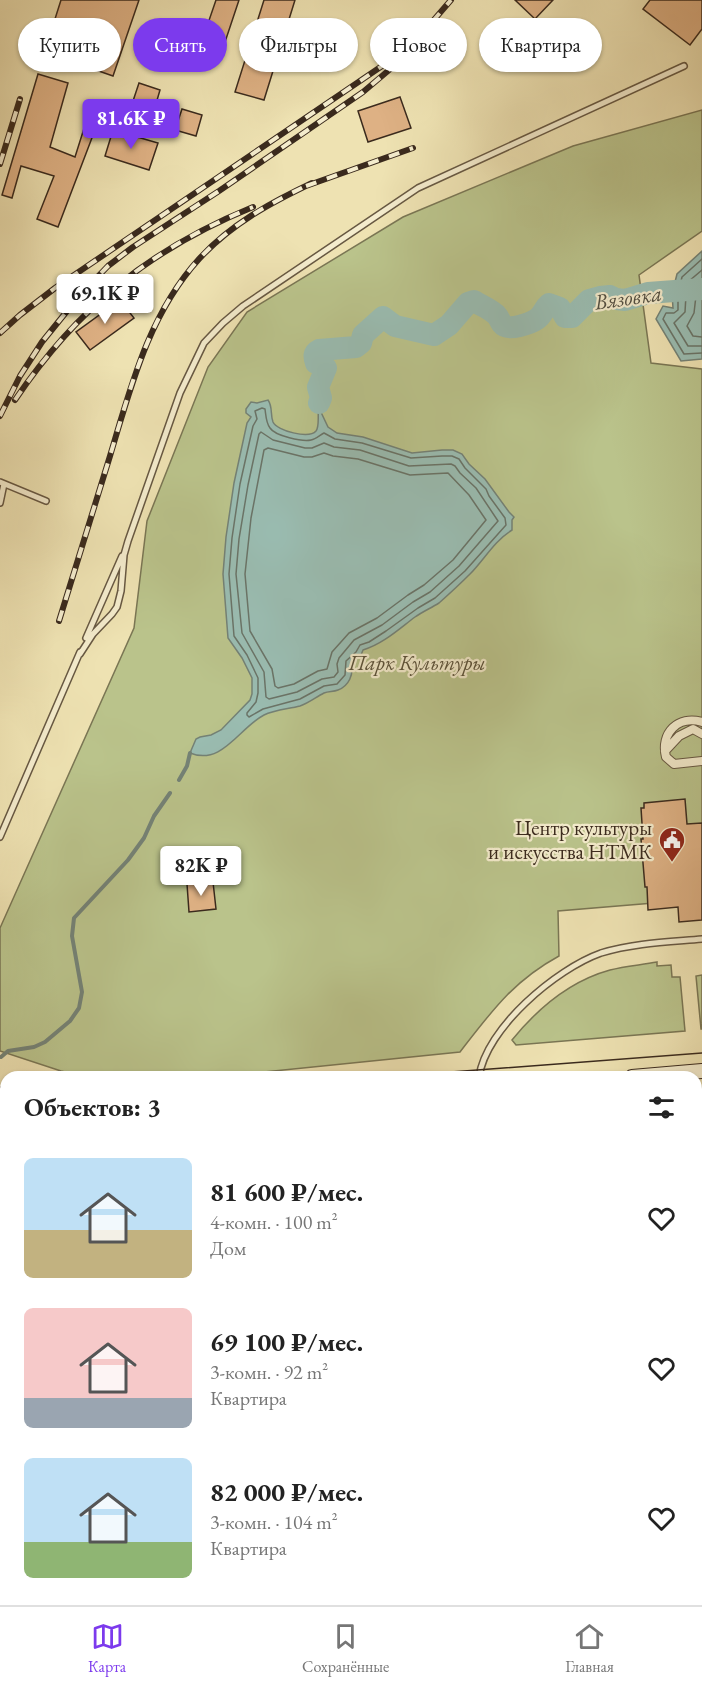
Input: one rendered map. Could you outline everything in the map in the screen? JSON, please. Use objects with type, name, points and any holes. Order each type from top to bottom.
[{"type":"street","points":[[702,722],[690,720],[681,722],[673,727],[664,744],[666,757],[674,764],[702,761]]},
{"type":"street","points":[[664,751],[678,736],[693,729],[702,734]]},
{"type":"lane","points":[[80,654],[93,634],[117,607],[128,541],[180,393],[204,343],[223,323],[243,306],[418,188],[684,66]]},
{"type":"lane","points":[[0,503],[2,483],[46,501]]},
{"type":"lane","points":[[0,837],[128,541]]},
{"type":"lane","points":[[480,1071],[488,1049],[506,1024],[548,984],[574,966],[601,954],[637,945],[702,939]]},
{"type":"green space","name":"Парк Культуры","points":[[702,110],[702,231],[639,275],[651,363],[702,369],[702,899],[558,911],[559,956],[528,976],[504,998],[460,1052],[274,1071],[61,1071],[0,1051],[0,928],[134,628],[147,521],[208,367],[247,312],[403,217],[573,146]]},
{"type":"green space","points":[[657,962],[657,966],[671,965],[672,977],[680,977],[685,1031],[516,1045],[512,1040],[544,1007],[581,981],[621,967]]},
{"type":"green space","points":[[702,975],[702,1029],[701,1029],[696,976]]},
{"type":"water","points":[[702,251],[702,359],[681,361],[656,319],[663,306],[673,308],[672,294],[677,274]]},
{"type":"water","points":[[268,400],[273,422],[280,428],[293,433],[307,434],[316,431],[319,408],[328,427],[337,433],[363,437],[412,453],[453,450],[462,454],[485,479],[514,517],[512,530],[439,603],[384,640],[363,650],[351,664],[352,672],[345,686],[336,691],[324,693],[300,706],[264,715],[221,750],[201,756],[190,753],[196,739],[221,730],[250,700],[252,694],[252,678],[228,638],[223,574],[234,483],[247,423],[251,417],[246,413],[246,409],[251,402]]},
{"type":"building","points":[[61,0],[139,0],[121,53],[121,18],[55,18]]},
{"type":"building","points":[[216,0],[239,0],[227,36],[227,18],[210,18]]},
{"type":"building","points":[[264,0],[295,0],[289,18],[258,18]]},
{"type":"building","points":[[515,0],[553,0],[536,18]]},
{"type":"building","points":[[650,0],[702,0],[702,29],[690,45],[643,9]]},
{"type":"building","points":[[102,72],[114,72],[113,76]]},
{"type":"building","points":[[241,72],[273,72],[264,100],[235,92]]},
{"type":"building","points":[[38,74],[68,83],[50,147],[75,157],[87,119],[98,122],[58,227],[37,219],[54,176],[21,166],[12,198],[2,195]]},
{"type":"building","points":[[139,83],[160,90],[153,114],[131,107]]},
{"type":"building","points":[[400,97],[411,128],[368,142],[358,111]]},
{"type":"building","points":[[182,109],[202,115],[196,136],[175,130]]},
{"type":"building","points":[[113,130],[158,143],[149,170],[105,156]]},
{"type":"building","points":[[120,300],[134,318],[90,350],[76,332]]},
{"type":"building","name":"Центр культуры и искусства НТМК","points":[[685,799],[687,824],[702,823],[702,920],[679,922],[678,907],[648,910],[641,839],[643,839],[641,808],[644,808],[644,803]]},
{"type":"building","points":[[213,882],[216,909],[189,912],[187,884]]},
{"type":"waterway","name":"Вязовка","points":[[319,403],[321,398],[318,387],[326,368],[316,363],[314,357],[316,352],[356,347],[361,343],[363,335],[383,317],[395,326],[434,335],[449,325],[468,303],[474,301],[496,314],[505,326],[514,327],[537,319],[549,304],[560,308],[565,317],[572,317],[589,300],[600,297],[610,296],[625,300],[648,293],[702,289]]},
{"type":"waterway","name":"Вязовка","points":[[179,780],[187,766],[190,753]]},
{"type":"waterway","name":"Вязовка","points":[[1,1057],[8,1051],[34,1047],[45,1042],[70,1021],[79,1008],[82,992],[72,936],[74,918],[128,860],[144,838],[154,816],[170,793]]},
{"type":"tram line","points":[[464,1071],[702,1053]]},
{"type":"railway","points":[[0,416],[20,376],[42,342],[80,295],[108,266],[363,92],[395,65],[451,0]]},
{"type":"railway","points":[[0,333],[55,288],[373,72]]},
{"type":"railway","points":[[0,164],[20,99]]},
{"type":"railway","points":[[306,186],[413,148]]},
{"type":"railway","points":[[59,621],[134,377],[154,327],[167,303],[199,259],[224,235],[281,198],[312,183]]},
{"type":"railway","points":[[15,400],[64,337],[119,285],[149,262],[181,242],[253,207]]},
{"type":"place","name":"Центр культуры и искусства НТМК","points":[[672,863]]}]
